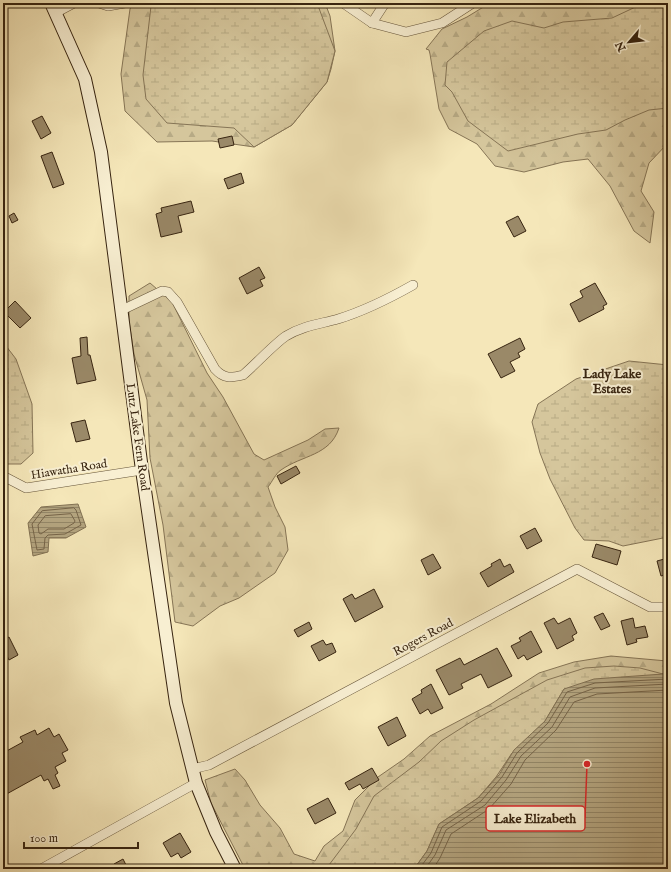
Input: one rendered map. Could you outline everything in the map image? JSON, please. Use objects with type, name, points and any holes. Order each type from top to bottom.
[{"type":"main road","name":"Lutz Lake Fern Road","points":[[54,7],[85,79],[101,152],[142,470],[176,704],[196,783],[216,832],[235,869]]},
{"type":"street","points":[[54,7],[74,3]]},
{"type":"street","points":[[99,3],[108,6],[125,3]]},
{"type":"street","points":[[343,3],[372,23],[406,32],[442,23],[473,3]]},
{"type":"street","points":[[372,23],[385,3]]},
{"type":"street","points":[[122,310],[162,291],[168,292],[177,302],[215,369],[227,378],[243,375],[286,336],[314,324],[338,319],[396,295],[413,285]]},
{"type":"street","name":"Hiawatha Road","points":[[3,476],[26,488],[142,470]]},
{"type":"street","name":"Rogers Road","points":[[192,769],[210,765],[576,569],[650,607],[668,607]]},
{"type":"street","points":[[41,869],[196,783]]},
{"type":"green space","points":[[133,3],[325,3],[330,16],[335,51],[327,82],[292,125],[254,147],[212,141],[157,142],[125,111],[121,74],[130,9]]},
{"type":"green space","points":[[154,3],[317,3],[335,51],[327,82],[292,125],[254,147],[234,128],[167,123],[146,99],[143,75],[151,6]]},
{"type":"green space","points":[[490,3],[560,3],[564,5],[599,7],[612,3],[668,3],[668,143],[649,163],[641,191],[654,212],[650,243],[634,231],[610,186],[588,159],[563,162],[524,172],[495,166],[477,144],[449,129],[439,109],[430,54],[429,50],[426,49],[442,29],[467,17]]},
{"type":"green space","points":[[644,3],[668,3],[668,108],[649,110],[606,130],[578,134],[508,151],[468,121],[452,92],[445,85],[447,62],[484,31],[512,21],[544,28],[563,22],[612,18]]},
{"type":"green space","points":[[150,283],[172,302],[207,373],[223,397],[254,454],[264,460],[308,440],[325,429],[339,428],[335,437],[322,450],[279,471],[268,487],[275,507],[285,527],[288,550],[275,573],[239,598],[220,606],[193,626],[175,622],[163,525],[150,458],[147,400],[134,354],[129,321],[129,296]]},
{"type":"green space","points":[[3,342],[16,359],[32,404],[33,453],[21,464],[3,464]]},
{"type":"green space","points":[[629,361],[668,365],[668,537],[623,546],[609,541],[584,540],[575,528],[550,479],[540,453],[532,422],[538,404],[576,379]]},
{"type":"green space","points":[[611,656],[667,661],[663,674],[634,678],[545,721],[512,753],[496,777],[478,798],[439,824],[427,851],[414,869],[245,869],[211,803],[205,780],[235,769],[245,780],[260,805],[280,828],[294,854],[315,861],[324,846],[343,831],[355,800],[378,777],[404,759],[430,736],[491,704],[539,673],[574,662]]},
{"type":"green space","points":[[614,666],[640,668],[663,674],[564,689],[545,721],[512,753],[496,777],[478,798],[439,824],[427,851],[414,869],[326,869],[356,829],[374,796],[419,762],[441,741],[474,720],[547,680],[585,668]]},
{"type":"water","points":[[78,504],[86,527],[66,538],[49,538],[48,552],[33,556],[28,523],[41,507]]},
{"type":"water","points":[[663,674],[668,675],[668,869],[414,869],[427,851],[439,824],[478,798],[499,775],[514,750],[545,721],[564,689],[594,679]]},
{"type":"building","points":[[42,116],[51,133],[41,139],[32,121]]},
{"type":"building","points":[[232,136],[234,145],[220,148],[218,139]]},
{"type":"building","points":[[52,152],[64,184],[53,188],[41,156]]},
{"type":"building","points":[[241,173],[244,183],[228,189],[224,179]]},
{"type":"building","points":[[191,201],[194,212],[178,216],[182,232],[161,237],[156,214],[162,212],[161,208]]},
{"type":"building","points":[[14,213],[18,220],[12,223],[9,216]]},
{"type":"building","points":[[518,216],[526,231],[514,237],[506,222]]},
{"type":"building","points":[[259,267],[265,278],[260,280],[263,286],[247,294],[239,278]]},
{"type":"building","points":[[595,283],[607,304],[603,306],[604,309],[579,322],[570,304],[583,297],[580,291]]},
{"type":"building","points":[[15,301],[31,318],[20,328],[4,312]]},
{"type":"building","points":[[87,337],[88,355],[90,355],[96,380],[77,384],[72,358],[81,356],[80,338]]},
{"type":"building","points":[[520,338],[525,349],[518,353],[520,357],[510,362],[515,371],[501,378],[488,354]]},
{"type":"building","points":[[85,420],[90,439],[76,442],[71,423]]},
{"type":"building","points":[[296,466],[300,473],[281,484],[277,476]]},
{"type":"building","points":[[535,528],[542,541],[527,549],[520,536]]},
{"type":"building","points":[[596,544],[621,551],[617,565],[592,557]]},
{"type":"building","points":[[433,554],[441,568],[428,575],[421,560]]},
{"type":"building","points":[[668,558],[668,574],[661,576],[657,561]]},
{"type":"building","points":[[500,559],[504,567],[510,564],[514,572],[488,587],[480,573]]},
{"type":"building","points":[[374,589],[383,607],[355,622],[343,599],[352,594],[355,599]]},
{"type":"building","points":[[603,613],[610,626],[601,630],[594,617]]},
{"type":"building","points":[[554,618],[558,624],[570,618],[577,633],[572,636],[574,640],[557,649],[544,623]]},
{"type":"building","points":[[633,618],[635,628],[645,626],[648,637],[636,639],[637,642],[627,645],[621,621]]},
{"type":"building","points":[[309,622],[312,629],[298,637],[294,630]]},
{"type":"building","points":[[531,631],[542,652],[527,660],[524,655],[518,659],[511,646],[521,641],[519,638]]},
{"type":"building","points":[[9,637],[18,655],[9,660],[3,648],[3,640]]},
{"type":"building","points":[[323,640],[326,645],[332,643],[336,652],[319,661],[311,646]]},
{"type":"building","points":[[497,648],[512,676],[488,688],[481,674],[461,684],[463,688],[449,695],[436,670],[460,658],[464,665]]},
{"type":"building","points":[[431,684],[443,708],[431,714],[428,709],[420,714],[412,699],[422,693],[421,690]]},
{"type":"building","points":[[397,717],[406,736],[388,746],[378,727]]},
{"type":"building","points":[[49,728],[54,737],[59,734],[68,750],[62,753],[66,761],[55,767],[58,773],[55,775],[60,786],[53,789],[48,779],[44,781],[41,775],[3,796],[3,753],[23,742],[20,737],[35,730],[37,735]]},
{"type":"building","points":[[372,768],[379,780],[363,789],[360,784],[349,790],[345,783]]},
{"type":"building","points":[[328,798],[336,813],[315,824],[307,809]]},
{"type":"building","points":[[180,833],[191,852],[181,858],[178,853],[171,857],[163,843]]},
{"type":"building","points":[[123,859],[128,869],[117,869],[114,864]]},
{"type":"place","name":"Lake Elizabeth","points":[[587,764]]},
{"type":"district","name":"Lady Lake Estates","points":[[612,380]]}]
